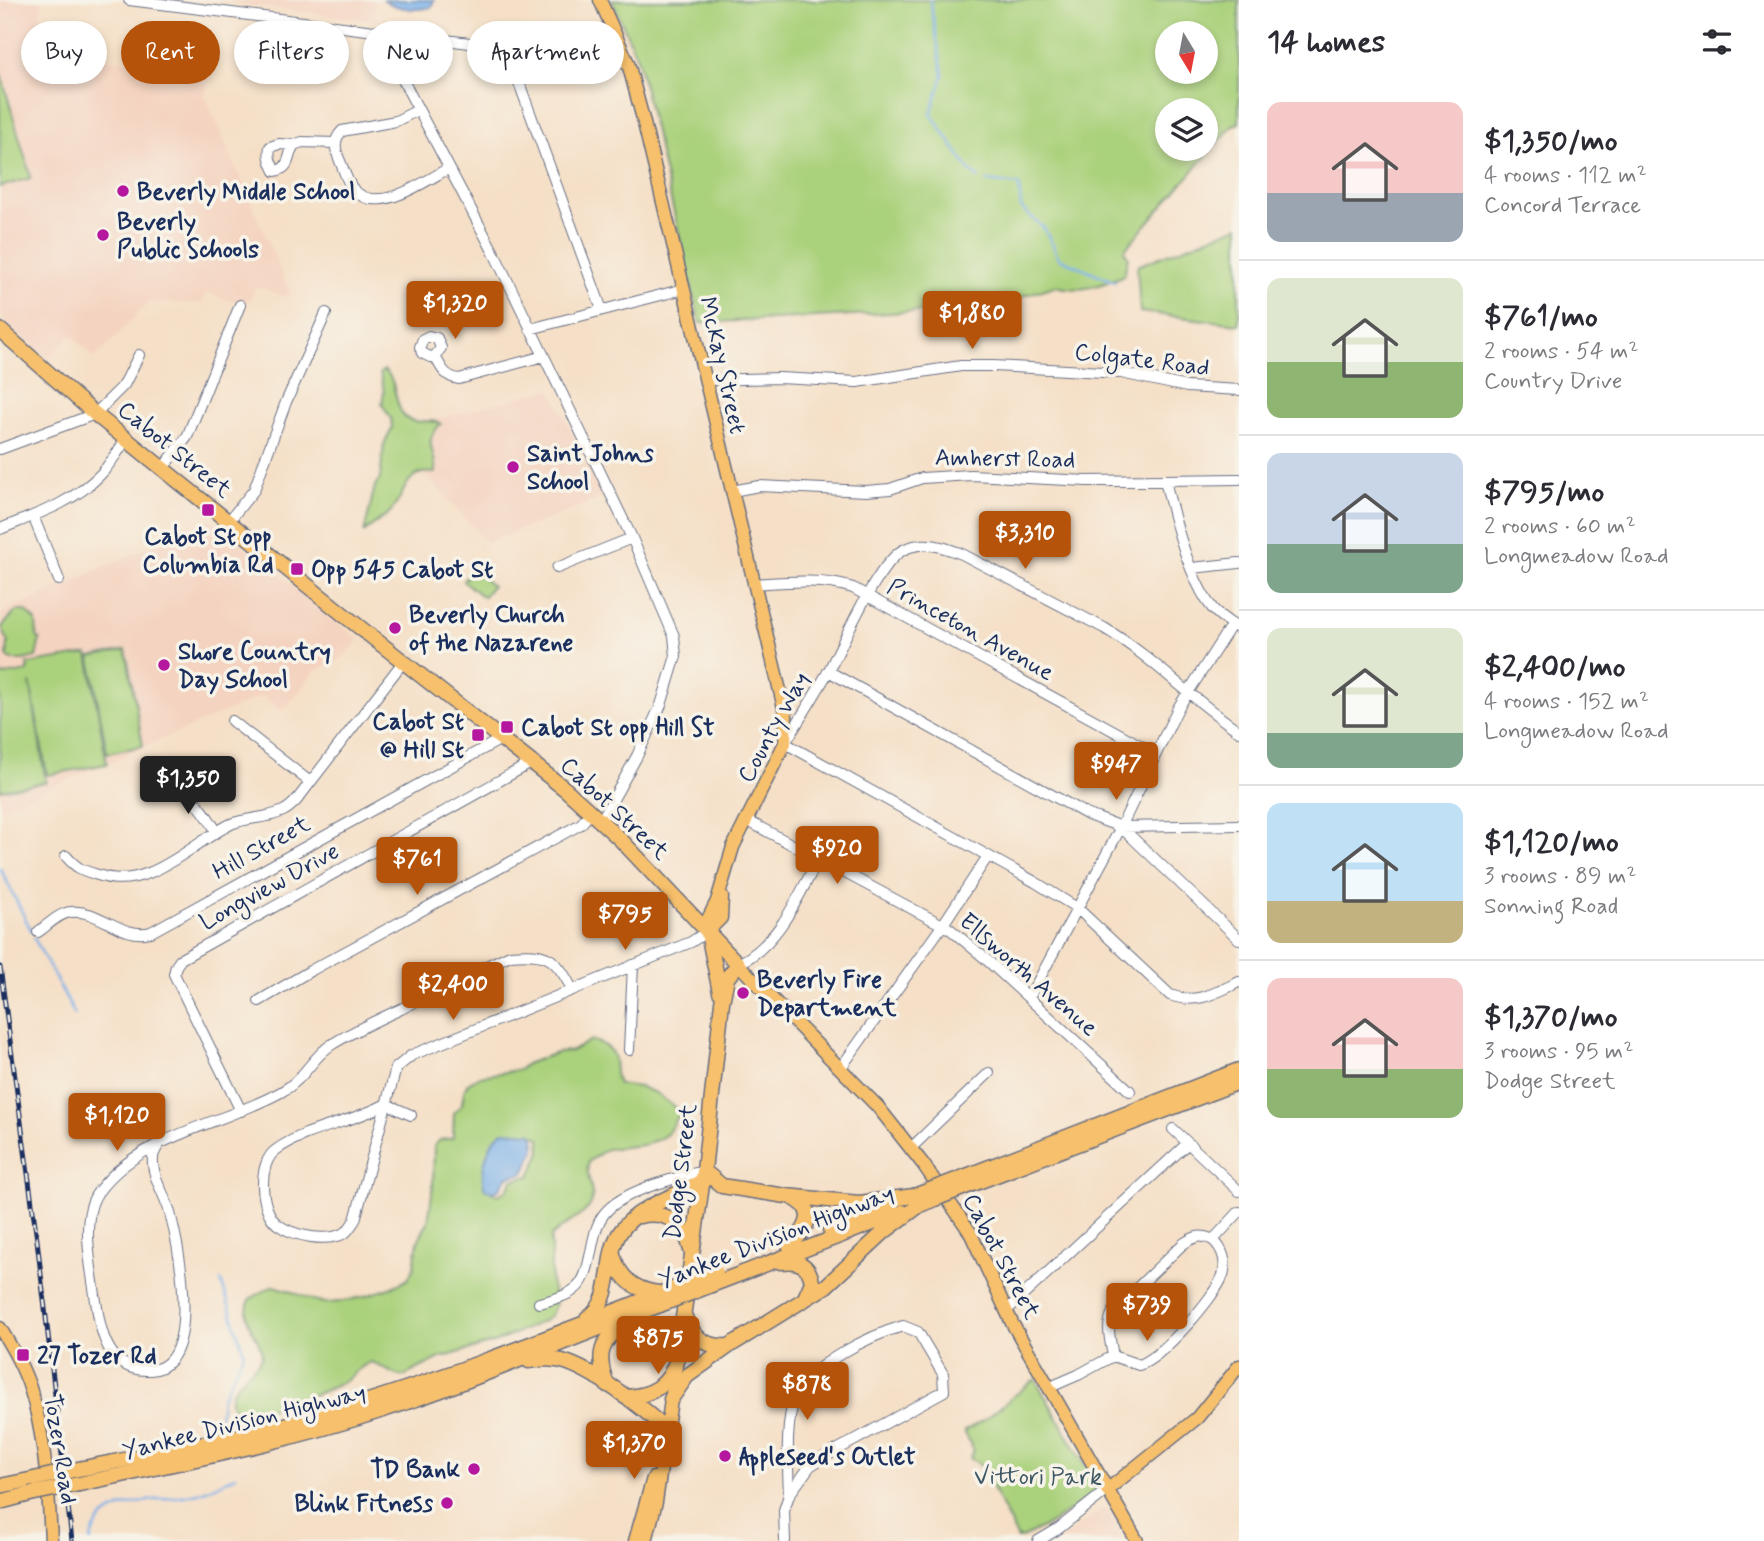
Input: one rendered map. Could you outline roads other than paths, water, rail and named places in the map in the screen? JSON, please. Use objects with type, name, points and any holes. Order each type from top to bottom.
[{"type":"highway","name":"Cabot Street","points":[[0,330],[95,414],[596,817],[738,964]]},
{"type":"highway","name":"Dodge Street","points":[[708,931],[722,1002]]},
{"type":"highway","name":"Dodge Street","points":[[677,1359],[704,1176],[722,1002],[727,978],[738,964]]},
{"type":"highway","name":"Yankee Division Highway","points":[[715,1278],[763,1265],[1239,1070]]},
{"type":"highway","name":"Yankee Division Highway","points":[[967,1181],[1239,1082]]},
{"type":"highway","points":[[560,1333],[590,1317],[600,1307],[617,1237],[635,1217],[704,1176],[731,1189],[786,1196],[859,1203],[917,1201]]},
{"type":"highway","points":[[699,1212],[708,1197],[731,1189]]},
{"type":"highway","points":[[786,1196],[802,1204],[808,1215],[803,1233],[789,1245]]},
{"type":"highway","points":[[671,1399],[687,1376],[729,1346],[834,1280],[917,1201]]},
{"type":"highway","name":"Yankee Division Highway","points":[[0,1501],[30,1494],[79,1476],[326,1414],[408,1388],[661,1299],[789,1245],[917,1201]]},
{"type":"highway","points":[[635,1217],[653,1214],[678,1224],[687,1238],[692,1258]]},
{"type":"highway","points":[[612,1253],[619,1270],[629,1283],[661,1299]]},
{"type":"highway","points":[[763,1265],[791,1261],[809,1269],[812,1282],[804,1300]]},
{"type":"highway","name":"Yankee Division Highway","points":[[0,1486],[34,1479],[79,1476],[277,1441],[383,1410],[487,1372],[636,1314],[661,1299]]},
{"type":"highway","points":[[607,1385],[602,1368],[602,1349],[610,1335],[636,1314]]},
{"type":"highway","points":[[684,1315],[690,1330],[700,1340],[713,1346],[729,1346]]},
{"type":"highway","points":[[487,1372],[533,1360],[554,1359],[574,1366],[607,1385],[650,1414],[666,1430]]},
{"type":"highway","points":[[625,1397],[644,1395],[658,1388],[670,1377],[677,1359]]},
{"type":"main road","name":"McKay Street","points":[[600,0],[628,63],[786,716],[785,743]]},
{"type":"main road","name":"County Way","points":[[708,931],[720,918],[722,882],[731,853],[785,743]]},
{"type":"main road","name":"Cabot Street","points":[[738,964],[887,1117],[970,1232],[1006,1311],[1137,1541]]},
{"type":"main road","name":"Tozer Road","points":[[0,1328],[24,1372],[36,1409],[41,1432],[51,1541]]},
{"type":"main road","name":"Dodge Street","points":[[646,1541],[656,1502],[677,1359]]},
{"type":"main road","points":[[1107,1490],[1197,1418],[1239,1366]]},
{"type":"main road","name":"Dodge Street","points":[[635,1541],[666,1430]]},
{"type":"street","points":[[130,0],[363,30]]},
{"type":"street","points":[[624,62],[628,63]]},
{"type":"street","points":[[259,1001],[596,817],[637,756],[661,705],[676,656],[674,636],[632,538],[495,255],[405,84]]},
{"type":"street","points":[[520,84],[602,310]]},
{"type":"street","points":[[418,110],[396,121],[342,131],[335,143],[347,178],[354,190],[366,199],[384,199],[398,195],[449,168]]},
{"type":"street","points":[[294,145],[302,142],[335,143]]},
{"type":"street","points":[[530,329],[684,289]]},
{"type":"street","points":[[163,468],[187,437],[240,305]]},
{"type":"street","points":[[228,522],[254,489],[286,402],[326,313]]},
{"type":"street","points":[[0,449],[95,414],[124,385],[139,355]]},
{"type":"street","points":[[435,356],[445,374],[459,379],[544,356]]},
{"type":"street","name":"Colgate Road","points":[[705,380],[779,378],[857,382],[961,366],[993,366],[1121,373],[1187,387],[1239,390]]},
{"type":"street","points":[[0,529],[60,506],[79,494],[102,473],[127,438]]},
{"type":"street","name":"Amherst Road","points":[[732,491],[759,486],[866,491],[890,489],[922,478],[945,475],[1087,481],[1239,480]]},
{"type":"street","points":[[1029,998],[1121,827],[1178,708],[1236,627],[1206,600],[1172,513],[1165,480]]},
{"type":"street","points":[[33,516],[59,580]]},
{"type":"street","points":[[557,568],[632,538]]},
{"type":"street","name":"County Way","points":[[785,743],[828,671],[867,595],[891,560],[904,549],[919,545],[945,547],[1127,642],[1188,693],[1239,730]]},
{"type":"street","points":[[1192,568],[1239,562]]},
{"type":"street","name":"Princeton Avenue","points":[[753,584],[841,584],[867,595],[1156,754]]},
{"type":"street","points":[[66,856],[76,868],[108,879],[125,878],[150,872],[177,860],[233,823],[283,812],[296,801],[403,662]]},
{"type":"street","points":[[828,671],[1088,814],[1121,827],[1239,939]]},
{"type":"street","points":[[232,721],[310,782]]},
{"type":"street","name":"Hill Street","points":[[38,932],[61,915],[73,911],[136,934],[151,932],[501,739]]},
{"type":"street","points":[[785,743],[1077,908],[1170,995],[1182,999],[1201,998],[1239,982]]},
{"type":"street","name":"Longview Drive","points":[[241,1111],[174,974],[181,959],[531,763]]},
{"type":"street","points":[[166,786],[178,788],[199,804],[217,832]]},
{"type":"street","name":"Ellsworth Avenue","points":[[746,820],[950,929],[1130,1091]]},
{"type":"street","points":[[1121,827],[1239,825]]},
{"type":"street","points":[[840,1069],[942,926],[988,856]]},
{"type":"street","points":[[738,964],[751,958],[780,926],[799,897],[818,859]]},
{"type":"street","points":[[386,1104],[372,1112],[298,1138],[274,1151],[265,1164],[262,1182],[267,1205],[275,1222],[310,1237],[345,1233],[355,1220],[396,1068],[412,1055],[691,942],[708,931]]},
{"type":"street","points":[[159,1144],[153,1156],[153,1166],[170,1212],[179,1259],[183,1329],[179,1347],[168,1365],[157,1371],[141,1370],[123,1362],[109,1351],[101,1335],[88,1227],[90,1209],[97,1193],[126,1165],[146,1149],[284,1091],[301,1079],[328,1047],[510,955],[545,955],[555,961],[572,989]]},
{"type":"street","points":[[629,1050],[633,965]]},
{"type":"street","points":[[911,1148],[989,1073]]},
{"type":"street","points":[[386,1104],[411,1115]]},
{"type":"street","points":[[1173,1129],[1239,1191]]},
{"type":"street","points":[[1006,1311],[1188,1143]]},
{"type":"street","points":[[539,1303],[568,1293],[581,1283],[596,1226],[609,1209],[642,1191],[704,1176]]},
{"type":"street","points":[[1213,1240],[1239,1212]]},
{"type":"street","points":[[1203,1235],[1220,1246],[1224,1273],[1189,1322],[1158,1354],[1145,1363],[1133,1364],[1112,1356],[1108,1329],[1111,1314],[1115,1309],[1194,1237],[1203,1235]]},
{"type":"street","points":[[785,1541],[784,1510],[789,1495],[810,1466],[944,1391],[943,1374],[918,1332],[903,1326],[895,1328],[840,1354],[806,1379],[795,1398],[787,1451],[789,1495]]},
{"type":"street","points":[[1048,1388],[1112,1356]]},
{"type":"street","points":[[1038,1541],[1058,1529],[1107,1490]]},
{"type":"water","points":[[384,0],[434,0],[431,7],[413,9]]},
{"type":"water","points":[[504,1131],[531,1133],[534,1136],[535,1149],[524,1173],[507,1177],[500,1188],[492,1192],[485,1189],[484,1165],[494,1141]]},
{"type":"waterway","points":[[930,0],[943,75],[931,114],[970,171],[979,178]]},
{"type":"waterway","points":[[987,181],[1019,185],[1021,208],[1044,228],[1059,258],[1115,282]]},
{"type":"waterway","points":[[0,868],[32,932]]},
{"type":"waterway","points":[[34,938],[75,1015]]},
{"type":"waterway","points":[[220,1418],[222,1398],[244,1353],[221,1280]]},
{"type":"waterway","points":[[91,1541],[96,1526],[106,1515],[119,1508],[201,1492],[236,1476]]},
{"type":"railway","points":[[0,967],[37,1240],[72,1541]]},
{"type":"place","name":"Beverly Middle School","points":[[123,191]]},
{"type":"place","name":"Beverly Public Schools","points":[[103,235]]},
{"type":"place","name":"Saint Johns School","points":[[513,467]]},
{"type":"place","name":"Cabot St opp Columbia Rd","points":[[208,510]]},
{"type":"place","name":"Opp 545 Cabot St","points":[[297,569]]},
{"type":"place","name":"Beverly Church of the Nazarene","points":[[395,628]]},
{"type":"place","name":"Shore Country Day School","points":[[164,665]]},
{"type":"place","name":"Cabot St opp Hill St","points":[[507,727]]},
{"type":"place","name":"Cabot St @ Hill St","points":[[478,735]]},
{"type":"place","name":"Beverly Fire Department","points":[[743,993]]},
{"type":"place","name":"27 Tozer Rd","points":[[23,1355]]},
{"type":"place","name":"Appleseed's Outlet","points":[[725,1456]]},
{"type":"place","name":"TD Bank","points":[[474,1469]]},
{"type":"place","name":"Blink Fitness","points":[[447,1503]]},
{"type":"park label","name":"Vittori Park","points":[[1038,1476]]}]
